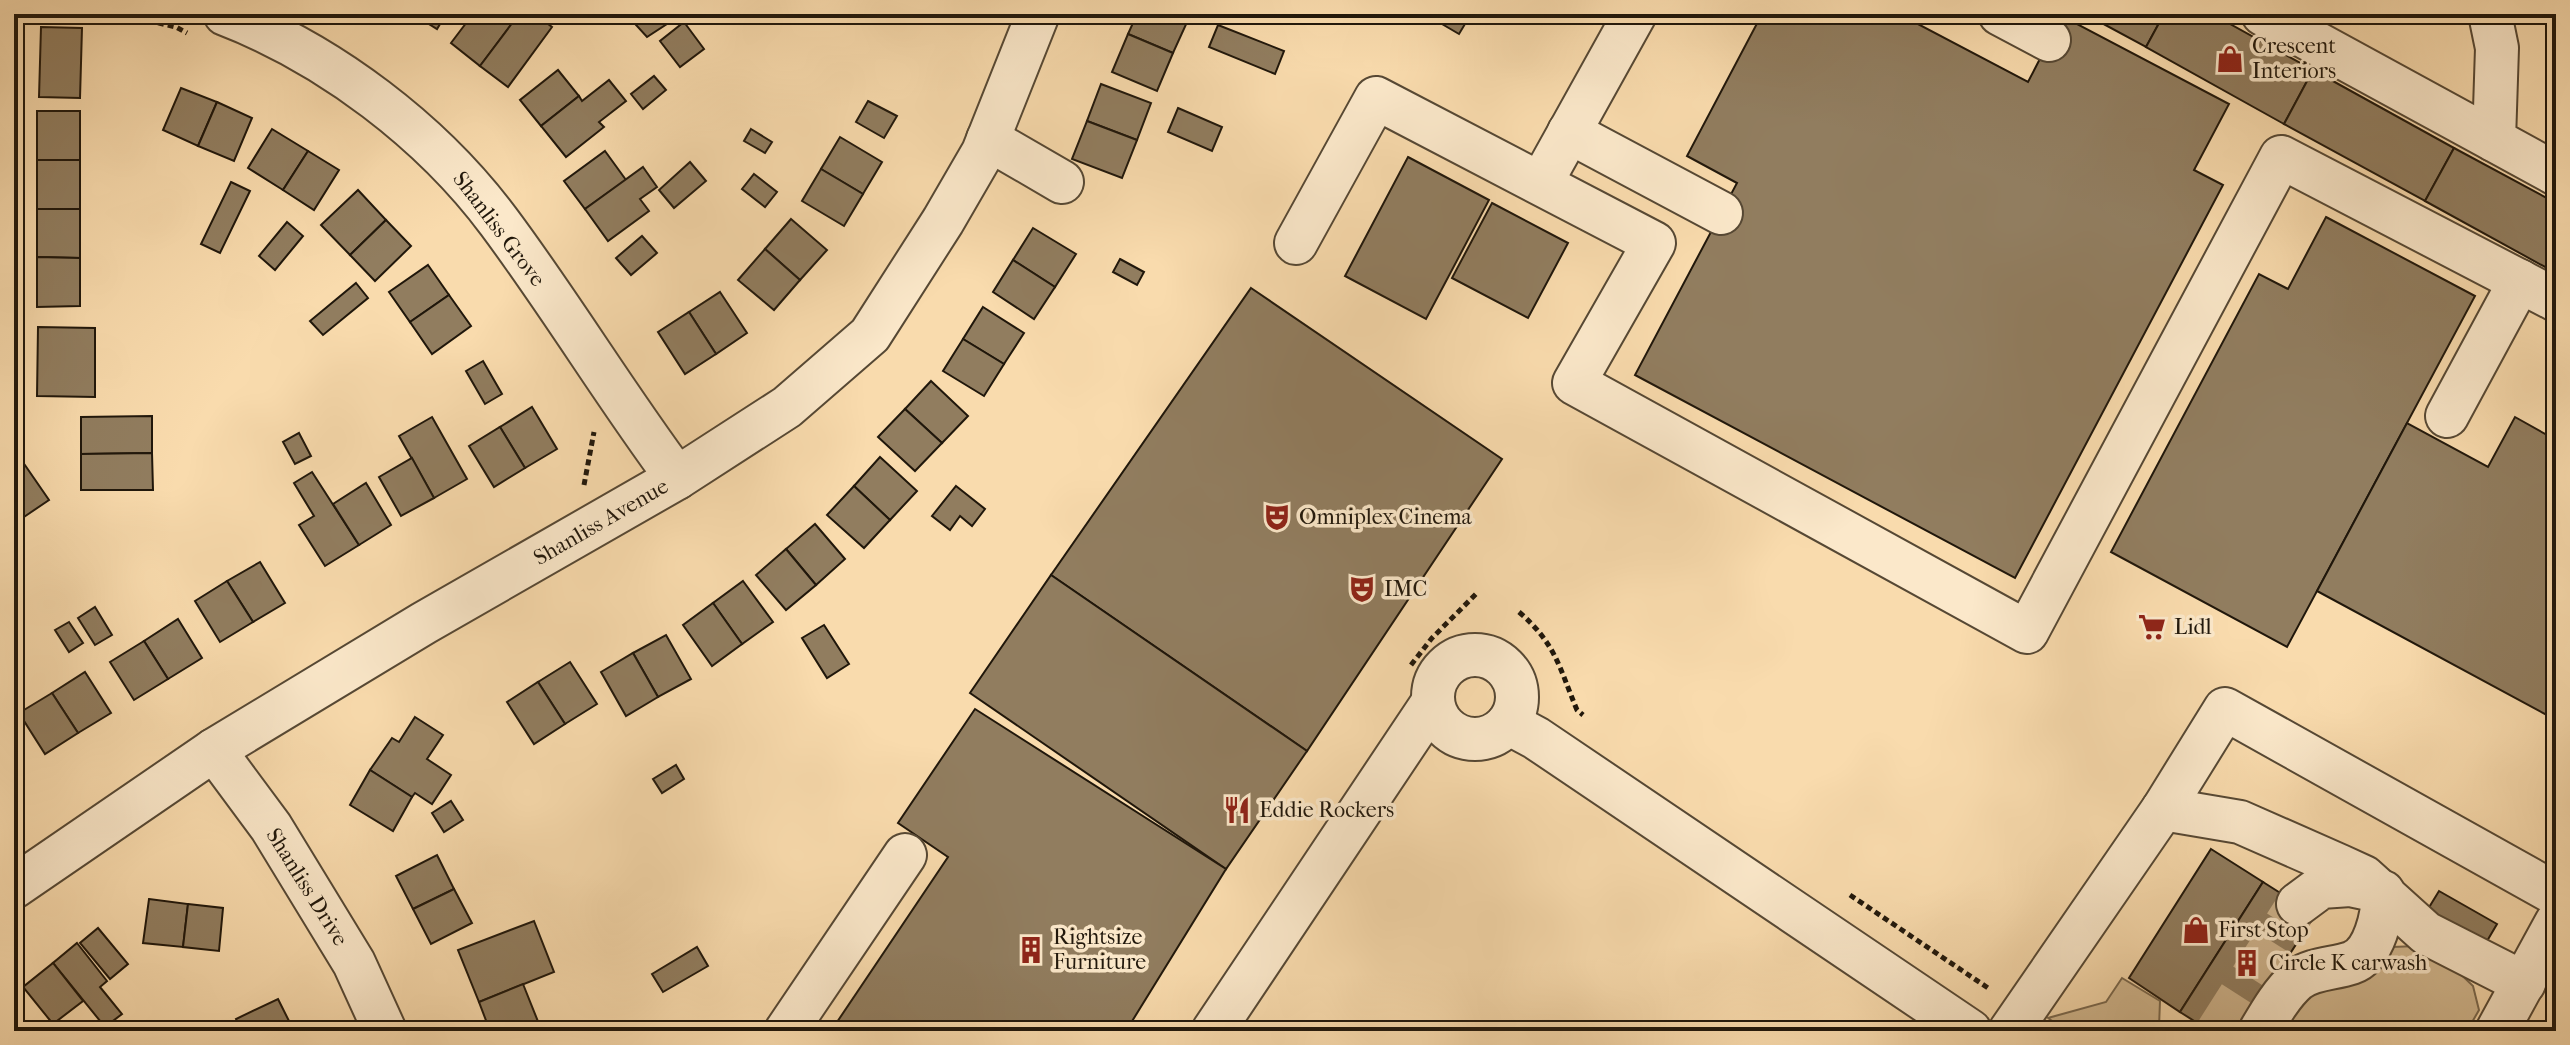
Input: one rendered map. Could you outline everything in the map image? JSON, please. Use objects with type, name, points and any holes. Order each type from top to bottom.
[{"type":"street","name":"Shanliss Grove","points":[[225,14],[259,27],[361,87],[448,163],[498,221],[677,478]]},
{"type":"street","name":"Shanliss Avenue","points":[[14,887],[214,750],[424,623],[677,478],[787,407],[870,335],[943,221],[988,139],[1038,14]]},
{"type":"street","points":[[1541,183],[1635,14]]},
{"type":"street","points":[[2000,14],[2049,40]]},
{"type":"street","points":[[2263,14],[2556,174]]},
{"type":"street","points":[[2490,14],[2497,48],[2494,140]]},
{"type":"street","points":[[1296,243],[1376,98],[1654,243],[1574,383],[2027,632],[2281,157],[2538,291],[2447,416]]},
{"type":"street","points":[[1569,132],[1721,213]]},
{"type":"street","points":[[988,139],[1062,182]]},
{"type":"street","points":[[1469,654],[1496,660],[1507,670],[1517,696],[1515,710],[1508,723],[1485,738],[1471,739],[1457,735],[1445,727],[1437,716],[1433,702],[1437,676],[1456,658],[1469,654]]},
{"type":"street","points":[[1213,1031],[1433,702]]},
{"type":"street","points":[[2010,1031],[2163,809],[2225,709],[2556,894]]},
{"type":"street","points":[[1508,723],[1549,747],[1970,1031]]},
{"type":"street","name":"Shanliss Drive","points":[[214,750],[271,827],[323,912],[354,963],[385,1031]]},
{"type":"street","points":[[2163,809],[2240,822],[2364,877],[2426,933],[2524,983]]},
{"type":"street","points":[[786,1031],[905,855]]},
{"type":"street","points":[[2298,904],[2321,887],[2350,885],[2383,892]]},
{"type":"street","points":[[2260,1031],[2275,1006],[2298,979],[2329,967],[2354,963],[2367,949],[2383,911],[2383,892]]},
{"type":"street","points":[[2504,1029],[2556,923]]},
{"type":"path","points":[[119,14],[176,27],[189,34]]},
{"type":"path","points":[[583,495],[594,428]]},
{"type":"path","points":[[1519,612],[1552,647],[1577,710],[1585,717]]},
{"type":"path","points":[[1846,893],[1992,990]]},
{"type":"shaded area","points":[[2417,946],[2447,961],[2473,986],[2479,1010],[2467,1031],[2272,1031],[2294,1004],[2392,947]]},
{"type":"shaded area","points":[[2122,978],[2160,1001],[2159,1027],[2151,1031],[2066,1031],[2048,1018],[2106,1002]]},
{"type":"building","points":[[413,14],[446,14],[437,29]]},
{"type":"building","points":[[473,14],[495,14],[511,25],[480,66],[451,43]]},
{"type":"building","points":[[519,14],[535,14],[552,27],[508,87],[480,66]]},
{"type":"building","points":[[626,14],[668,14],[676,18],[647,37]]},
{"type":"building","points":[[1137,14],[1175,14],[1188,20],[1173,53],[1128,34]]},
{"type":"building","points":[[1425,14],[1471,14],[1459,34]]},
{"type":"building","points":[[1762,14],[1899,14],[2028,82],[2062,16],[2229,104],[2194,170],[2223,185],[2015,578],[1635,375],[1737,183],[1687,156]]},
{"type":"building","points":[[2085,14],[2164,14],[2146,47]]},
{"type":"building","name":"Crescent Interiors","points":[[2164,14],[2212,14],[2313,70],[2284,124],[2146,47]]},
{"type":"building","points":[[684,22],[704,49],[680,67],[660,41]]},
{"type":"building","points":[[1218,25],[1284,51],[1275,74],[1209,47]]},
{"type":"building","points":[[41,27],[82,28],[80,98],[39,97]]},
{"type":"building","points":[[1128,34],[1173,53],[1157,91],[1112,72]]},
{"type":"building","points":[[558,70],[579,96],[541,126],[520,100]]},
{"type":"building","points":[[2313,70],[2454,148],[2425,201],[2284,124]]},
{"type":"building","points":[[654,76],[666,90],[643,109],[631,94]]},
{"type":"building","points":[[609,80],[626,101],[599,122],[604,127],[566,157],[541,126],[579,96],[582,101]]},
{"type":"building","points":[[1101,84],[1151,103],[1137,140],[1087,121]]},
{"type":"building","points":[[181,88],[217,102],[198,146],[163,130]]},
{"type":"building","points":[[868,101],[897,116],[884,138],[856,122]]},
{"type":"building","points":[[217,102],[252,118],[234,161],[198,146]]},
{"type":"building","points":[[1178,108],[1222,127],[1212,151],[1168,132]]},
{"type":"building","points":[[37,111],[80,111],[80,160],[37,160]]},
{"type":"building","points":[[1087,121],[1137,140],[1122,178],[1072,159]]},
{"type":"building","points":[[272,129],[308,151],[283,190],[248,168]]},
{"type":"building","points":[[751,129],[772,142],[765,153],[744,141]]},
{"type":"building","points":[[840,137],[882,162],[863,194],[821,169]]},
{"type":"building","points":[[2454,148],[2556,203],[2556,273],[2425,201]]},
{"type":"building","points":[[308,151],[339,170],[314,210],[283,190]]},
{"type":"building","points":[[605,151],[626,180],[585,209],[564,181]]},
{"type":"building","points":[[1408,157],[1489,200],[1426,319],[1345,276]]},
{"type":"building","points":[[37,160],[80,160],[80,209],[37,209]]},
{"type":"building","points":[[690,162],[706,181],[674,208],[659,190]]},
{"type":"building","points":[[643,167],[657,187],[640,199],[649,211],[608,241],[585,209]]},
{"type":"building","points":[[821,169],[863,194],[844,226],[802,201]]},
{"type":"building","points":[[754,174],[777,192],[765,207],[742,189]]},
{"type":"building","points":[[231,182],[250,191],[220,253],[201,244]]},
{"type":"building","points":[[358,190],[386,220],[350,255],[321,225]]},
{"type":"building","points":[[1492,203],[1568,243],[1528,318],[1452,278]]},
{"type":"building","points":[[37,209],[80,209],[80,258],[37,257]]},
{"type":"building","points":[[2326,217],[2475,296],[2287,647],[2111,552],[2259,274],[2288,289]]},
{"type":"building","points":[[791,219],[827,250],[800,280],[765,249]]},
{"type":"building","points":[[386,220],[411,246],[375,281],[350,255]]},
{"type":"building","points":[[287,222],[303,236],[275,270],[259,256]]},
{"type":"building","points":[[1033,228],[1076,254],[1055,287],[1013,260]]},
{"type":"building","points":[[642,236],[657,253],[631,275],[616,258]]},
{"type":"building","points":[[765,249],[800,280],[774,310],[738,280]]},
{"type":"building","points":[[37,257],[80,258],[80,306],[37,307]]},
{"type":"building","points":[[1120,259],[1144,272],[1137,285],[1113,272]]},
{"type":"building","points":[[1013,260],[1055,287],[1034,319],[993,292]]},
{"type":"building","points":[[428,265],[449,295],[410,322],[389,292]]},
{"type":"building","points":[[356,283],[368,298],[323,335],[310,321]]},
{"type":"building","name":"Omniplex Cinema","points":[[1251,288],[1502,459],[1307,751],[1051,575]]},
{"type":"building","points":[[720,292],[747,333],[716,354],[689,312]]},
{"type":"building","points":[[449,295],[471,326],[432,354],[410,322]]},
{"type":"building","points":[[983,307],[1024,333],[1004,364],[963,339]]},
{"type":"building","points":[[689,312],[716,354],[685,374],[658,332]]},
{"type":"building","points":[[38,327],[95,328],[95,397],[37,396]]},
{"type":"building","points":[[963,339],[1004,364],[984,396],[943,371]]},
{"type":"building","points":[[483,361],[502,394],[485,404],[466,371]]},
{"type":"building","points":[[931,381],[968,416],[942,443],[905,409]]},
{"type":"building","points":[[532,407],[557,449],[525,468],[500,427]]},
{"type":"building","points":[[905,409],[942,443],[915,471],[878,437]]},
{"type":"building","points":[[152,416],[152,453],[81,454],[81,417]]},
{"type":"building","points":[[432,417],[467,479],[434,498],[399,436]]},
{"type":"building","points":[[2515,417],[2556,440],[2556,720],[2317,591],[2407,423],[2488,467]]},
{"type":"building","points":[[500,427],[525,468],[494,487],[469,446]]},
{"type":"building","points":[[299,433],[311,456],[295,464],[283,442]]},
{"type":"building","points":[[152,453],[153,490],[81,490],[81,454]]},
{"type":"building","points":[[18,455],[49,500],[21,519],[14,510],[14,458]]},
{"type":"building","points":[[880,457],[917,491],[890,520],[854,486]]},
{"type":"building","points":[[412,458],[434,498],[401,516],[379,477]]},
{"type":"building","points":[[312,472],[359,545],[325,566],[299,525],[314,516],[294,483]]},
{"type":"building","points":[[366,483],[391,525],[359,545],[333,504]]},
{"type":"building","points":[[854,486],[890,520],[864,548],[827,515]]},
{"type":"building","points":[[956,486],[985,509],[972,526],[960,516],[950,530],[932,516]]},
{"type":"building","points":[[815,524],[845,559],[816,585],[786,549]]},
{"type":"building","points":[[786,549],[816,585],[786,610],[756,575]]},
{"type":"building","points":[[260,562],[285,603],[253,622],[227,581]]},
{"type":"building","points":[[1051,575],[1307,751],[1226,869],[970,693]]},
{"type":"building","points":[[227,581],[253,622],[220,642],[195,601]]},
{"type":"building","points":[[743,581],[773,622],[742,644],[713,603]]},
{"type":"building","points":[[713,603],[742,644],[712,666],[683,625]]},
{"type":"building","points":[[95,607],[112,635],[95,645],[78,618]]},
{"type":"building","points":[[178,619],[202,658],[168,679],[144,641]]},
{"type":"building","points":[[69,622],[83,643],[69,652],[55,630]]},
{"type":"building","points":[[824,625],[849,664],[827,678],[802,638]]},
{"type":"building","points":[[666,635],[691,679],[658,697],[633,653]]},
{"type":"building","points":[[144,641],[168,679],[134,700],[110,662]]},
{"type":"building","points":[[633,653],[658,697],[626,716],[601,672]]},
{"type":"building","points":[[570,662],[597,704],[565,724],[538,682]]},
{"type":"building","points":[[85,672],[111,713],[78,733],[52,693]]},
{"type":"building","points":[[538,682],[565,724],[534,744],[507,702]]},
{"type":"building","points":[[52,693],[78,733],[45,754],[19,713]]},
{"type":"building","name":"Rightsize Furniture","points":[[975,709],[1226,869],[1126,1031],[831,1031],[948,857],[898,823]]},
{"type":"building","points":[[415,717],[443,735],[427,759],[451,775],[432,804],[415,793],[412,797],[370,770],[392,738],[399,742]]},
{"type":"building","points":[[676,765],[684,779],[662,793],[653,779]]},
{"type":"building","points":[[370,770],[412,797],[393,831],[350,805]]},
{"type":"building","points":[[451,801],[463,820],[444,832],[432,813]]},
{"type":"building","name":"First Stop","points":[[2211,849],[2263,882],[2180,1012],[2129,978]]},
{"type":"building","points":[[437,855],[454,889],[413,909],[396,876]]},
{"type":"building","name":"Circle K carwash","points":[[2263,882],[2315,915],[2240,1031],[2210,1031],[2180,1012]]},
{"type":"building","points":[[454,889],[472,923],[431,944],[413,909]]},
{"type":"building","points":[[2439,891],[2497,924],[2483,948],[2425,914]]},
{"type":"building","points":[[149,899],[188,904],[183,947],[143,943]]},
{"type":"building","points":[[188,904],[223,908],[219,951],[183,947]]},
{"type":"building","points":[[534,921],[554,972],[479,1002],[458,950]]},
{"type":"building","points":[[98,928],[128,964],[110,979],[80,943]]},
{"type":"building","points":[[77,943],[107,981],[100,987],[122,1014],[105,1027],[53,963]]},
{"type":"building","points":[[697,947],[708,966],[663,992],[652,974]]},
{"type":"building","points":[[53,963],[83,1001],[53,1024],[23,987]]},
{"type":"building","points":[[523,984],[541,1029],[490,1031],[479,1002]]},
{"type":"building","points":[[278,999],[294,1031],[241,1031],[236,1019]]},
{"type":"tunnel","points":[[2217,1031],[2298,904]]},
{"type":"place","name":"Crescent Interiors","points":[[2230,59]]},
{"type":"place","name":"Omniplex Cinema","points":[[1277,517]]},
{"type":"place","name":"IMC","points":[[1362,589]]},
{"type":"place","name":"Lidl","points":[[2152,627]]},
{"type":"place","name":"Eddie Rockers","points":[[1237,810]]},
{"type":"place","name":"First Stop","points":[[2196,930]]},
{"type":"place","name":"Rightsize Furniture","points":[[1031,950]]},
{"type":"place","name":"Circle K carwash","points":[[2247,963]]}]
